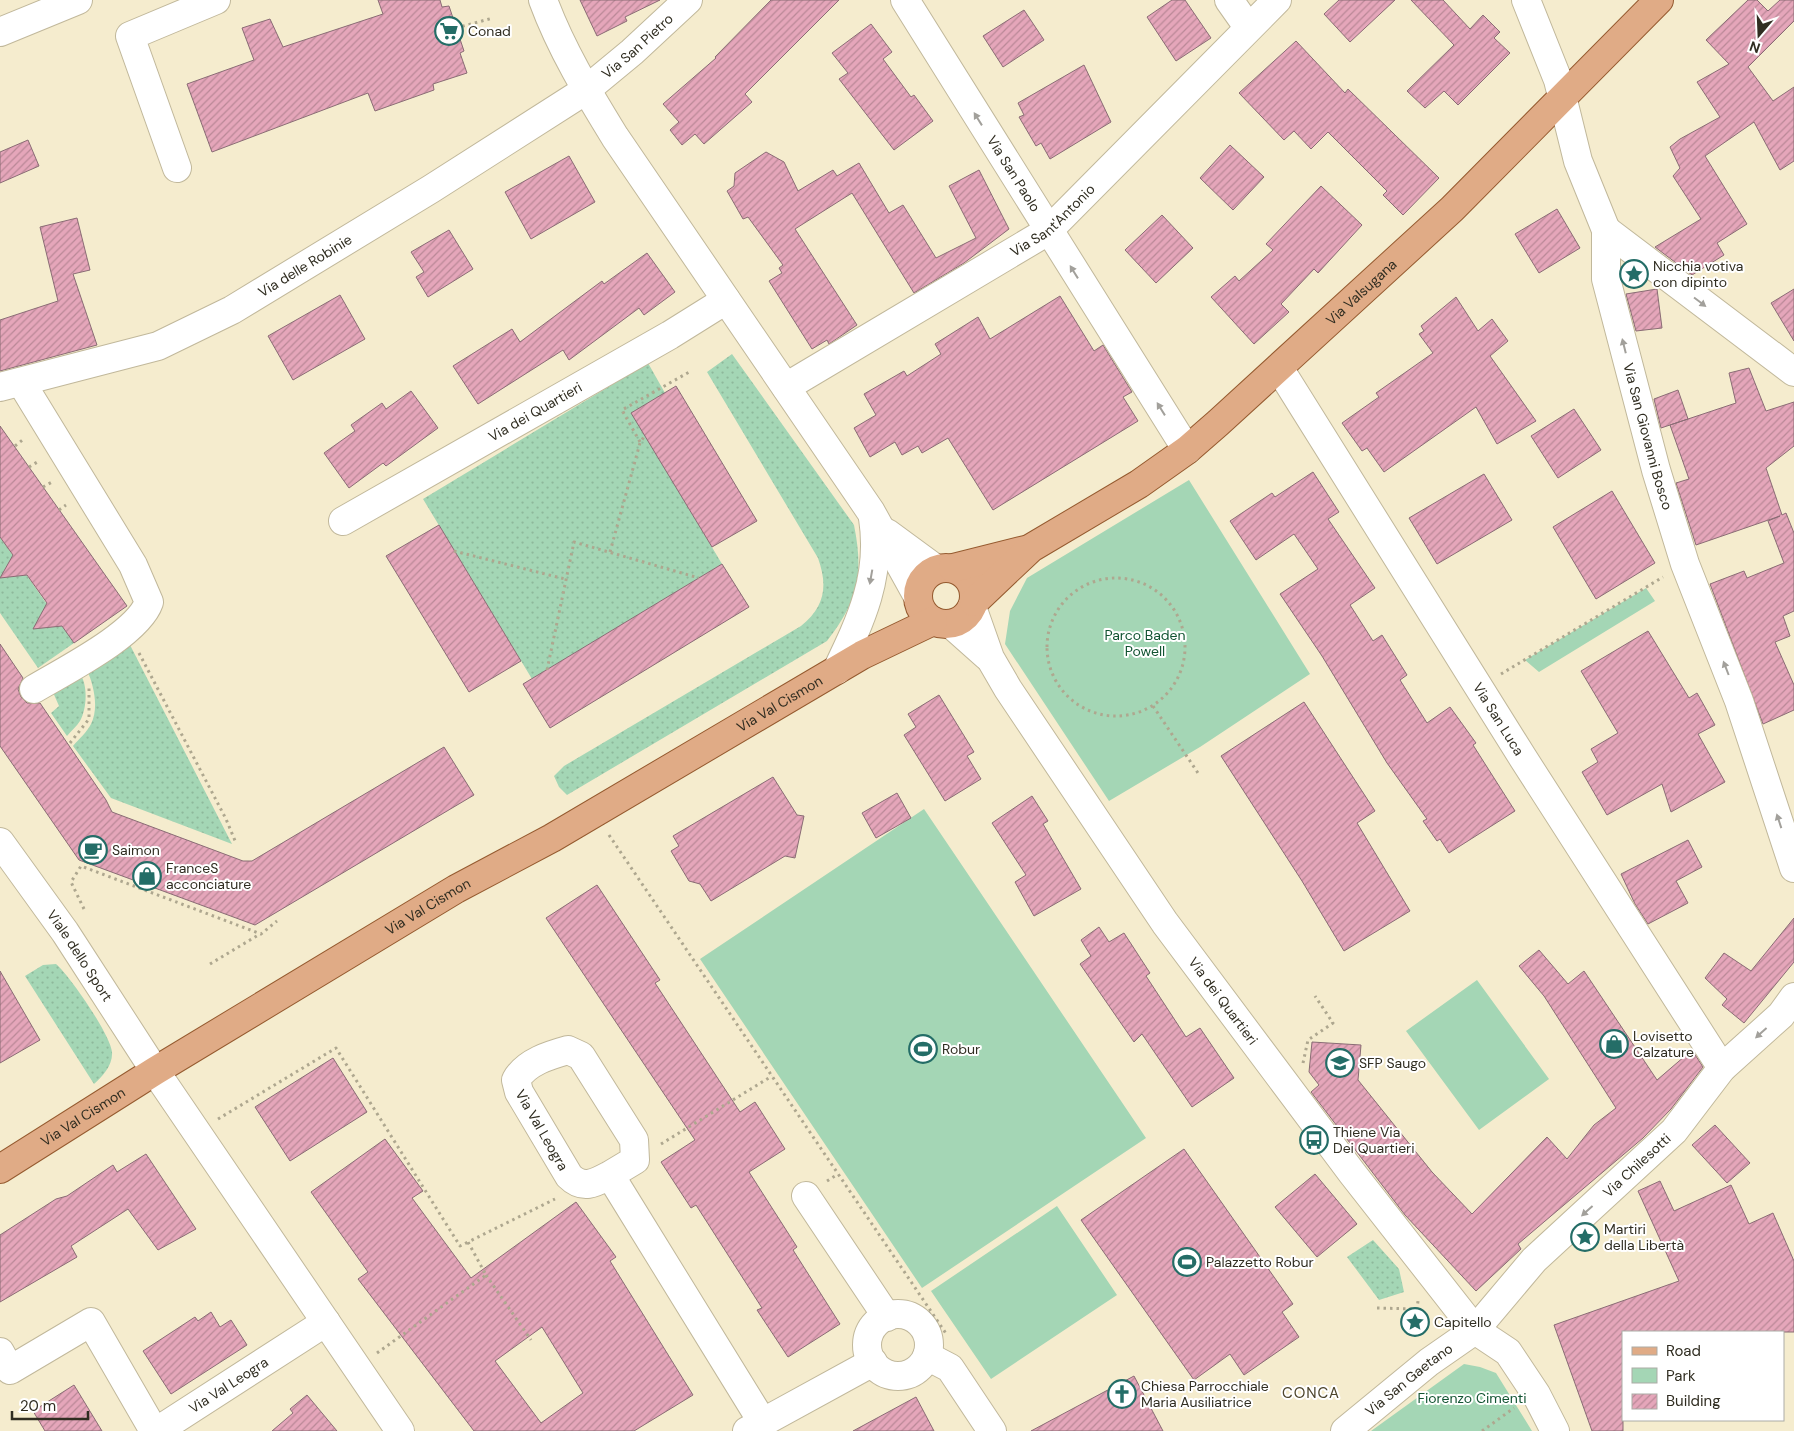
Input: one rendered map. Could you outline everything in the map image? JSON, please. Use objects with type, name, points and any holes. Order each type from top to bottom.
[{"type":"main road","name":"Via Valsugana","points":[[973,604],[1031,548],[1139,484],[1187,450],[1279,368],[1492,171],[1562,96],[1660,0]]},
{"type":"main road","name":"Via Valsugana","points":[[945,568],[1031,548]]},
{"type":"main road","points":[[945,568],[961,571],[972,585],[973,604],[960,621],[942,622],[920,607],[917,596],[923,579],[945,568]]},
{"type":"main road","name":"Via Val Cismon","points":[[862,654],[917,596]]},
{"type":"main road","name":"Via Val Cismon","points":[[0,1169],[155,1071],[456,889],[552,838],[862,654],[942,622]]},
{"type":"street","points":[[177,168],[130,36],[216,0]]},
{"type":"street","points":[[543,0],[555,32],[586,90],[615,137],[877,522],[917,596]]},
{"type":"street","name":"Via San Pietro","points":[[586,90],[632,52],[688,0]]},
{"type":"street","name":"Via San Paolo","points":[[905,0],[1187,450]]},
{"type":"street","points":[[1230,0],[1248,27]]},
{"type":"street","name":"Via Sant'Antonio","points":[[786,387],[1048,231],[1276,0]]},
{"type":"street","name":"Via San Giovanni Bosco","points":[[1526,0],[1558,80],[1578,161],[1606,230],[1606,279],[1656,470],[1685,564],[1738,701],[1794,868]]},
{"type":"street","points":[[0,32],[68,2]]},
{"type":"street","name":"Via delle Robinie","points":[[10,385],[158,346],[232,310],[423,194],[586,90]]},
{"type":"street","points":[[1606,230],[1794,372]]},
{"type":"street","name":"Via dei Quartieri","points":[[343,521],[670,335],[726,300]]},
{"type":"street","name":"Via San Luca","points":[[1279,368],[1478,688],[1722,1068]]},
{"type":"street","points":[[10,385],[136,572],[149,602],[145,612],[127,630],[34,689]]},
{"type":"street","points":[[877,522],[945,568]]},
{"type":"street","points":[[837,670],[862,618],[868,597],[876,547],[877,522]]},
{"type":"street","name":"Via dei Quartieri","points":[[973,604],[990,658],[1165,923],[1352,1173],[1475,1330],[1508,1352],[1536,1394],[1555,1431]]},
{"type":"street","name":"Via dei Quartieri","points":[[942,622],[990,658]]},
{"type":"street","name":"Viale dello Sport","points":[[0,842],[65,932],[155,1071]]},
{"type":"street","name":"Via Chilesotti","points":[[1475,1330],[1534,1260],[1674,1131],[1722,1068],[1781,1015],[1794,998]]},
{"type":"street","name":"Via Val Leogra","points":[[600,1180],[576,1182],[569,1176],[516,1086],[519,1074],[543,1058],[568,1050],[581,1056],[634,1140],[635,1160]]},
{"type":"street","points":[[155,1071],[400,1431]]},
{"type":"street","points":[[635,1160],[600,1180],[755,1427],[872,1362]]},
{"type":"street","points":[[806,1196],[886,1317]]},
{"type":"street","points":[[903,1315],[924,1317],[928,1337],[928,1356],[916,1371],[906,1375],[887,1374],[872,1362],[867,1345],[873,1328],[886,1317],[903,1315]]},
{"type":"street","name":"Via Val Leogra","points":[[0,1352],[10,1370],[91,1322],[156,1431],[326,1322]]},
{"type":"street","name":"Via San Gaetano","points":[[1345,1431],[1428,1362],[1475,1330]]},
{"type":"street","points":[[928,1356],[950,1368],[992,1431]]},
{"type":"path","points":[[456,28],[493,18]]},
{"type":"path","points":[[640,443],[622,410],[691,371]]},
{"type":"path","points":[[610,552],[640,443],[645,435]]},
{"type":"path","points":[[546,670],[574,542],[699,578]]},
{"type":"path","points":[[454,551],[565,579]]},
{"type":"path","points":[[1478,688],[1685,564]]},
{"type":"path","points":[[1108,578],[1128,578],[1148,585],[1165,597],[1178,614],[1184,633],[1185,654],[1182,668],[1169,692],[1153,706],[1134,714],[1107,715],[1093,713],[1074,703],[1060,689],[1050,670],[1046,650],[1048,629],[1056,610],[1070,594],[1088,583],[1108,578]]},
{"type":"path","points":[[127,630],[226,819],[236,843]]},
{"type":"path","points":[[70,743],[89,719],[89,681],[76,663]]},
{"type":"path","points":[[1153,706],[1198,773]]},
{"type":"path","points":[[608,834],[772,1076],[924,1317],[952,1343]]},
{"type":"path","points":[[71,882],[81,866],[261,934]]},
{"type":"path","points":[[210,964],[261,934],[277,922]]},
{"type":"path","points":[[1301,1070],[1308,1040],[1333,1023],[1315,996]]},
{"type":"path","points":[[197,1132],[336,1048],[460,1246],[546,1202],[600,1180]]},
{"type":"path","points":[[635,1160],[772,1076]]},
{"type":"path","points":[[468,1242],[486,1275],[531,1340]]},
{"type":"path","points":[[358,1367],[486,1275]]},
{"type":"path","points":[[1377,1308],[1417,1309],[1419,1291],[1434,1276]]},
{"type":"path","points":[[1482,1431],[1517,1406]]},
{"type":"green space","points":[[732,354],[854,525],[858,573],[852,600],[846,613],[827,641],[567,795],[559,787],[554,776],[564,766],[801,626],[820,604],[823,578],[818,558],[707,372]]},
{"type":"green space","points":[[648,363],[665,393],[632,413],[722,564],[532,679],[423,499]]},
{"type":"green space","name":"Parco Baden Powell","points":[[1189,480],[1310,674],[1200,747],[1109,801],[1005,644],[1010,611],[1027,578]]},
{"type":"green space","points":[[0,537],[74,643],[38,668],[0,613]]},
{"type":"green space","points":[[1646,588],[1655,601],[1539,672],[1525,660]]},
{"type":"green space","points":[[129,643],[232,844],[111,798],[73,746],[89,727],[95,711],[92,683],[87,670]]},
{"type":"green space","points":[[80,674],[83,679],[86,697],[84,710],[80,721],[67,736],[51,713],[59,706],[52,690]]},
{"type":"green space","name":"Robur","points":[[924,809],[1146,1138],[922,1288],[700,959]]},
{"type":"green space","points":[[56,964],[70,980],[97,1019],[110,1044],[112,1057],[109,1066],[94,1084],[25,976],[43,965]]},
{"type":"green space","points":[[1477,980],[1549,1079],[1479,1130],[1406,1031]]},
{"type":"green space","points":[[1057,1206],[1117,1295],[991,1379],[931,1291]]},
{"type":"green space","points":[[1373,1240],[1399,1269],[1404,1292],[1379,1300],[1347,1257]]},
{"type":"green space","name":"Fiorenzo Cimenti","points":[[1464,1364],[1496,1373],[1532,1431],[1371,1431]]},
{"type":"building","points":[[378,0],[440,0],[442,7],[449,6],[464,51],[460,53],[467,73],[433,84],[434,90],[375,111],[368,93],[212,152],[187,84],[254,60],[242,28],[270,19],[283,47],[383,14]]},
{"type":"building","points":[[580,0],[660,0],[625,17],[627,21],[597,36]]},
{"type":"building","points":[[771,0],[839,0],[745,94],[752,102],[704,144],[695,134],[682,145],[670,130],[679,122],[663,104],[716,58]]},
{"type":"building","points":[[1172,0],[1185,0],[1211,38],[1176,61],[1147,17]]},
{"type":"building","points":[[1339,0],[1395,0],[1350,42],[1324,14]]},
{"type":"building","points":[[1411,0],[1443,0],[1470,29],[1483,15],[1500,32],[1494,38],[1510,53],[1458,105],[1444,91],[1425,108],[1407,91],[1454,45]]},
{"type":"building","points":[[1748,0],[1757,0],[1768,11],[1780,0],[1794,0],[1794,21],[1748,67],[1773,101],[1794,87],[1794,161],[1780,170],[1754,122],[1705,156],[1747,224],[1717,243],[1724,255],[1692,275],[1655,247],[1701,219],[1673,176],[1680,168],[1670,147],[1680,139],[1720,117],[1697,82],[1729,64],[1706,40]]},
{"type":"building","points":[[1024,10],[1044,40],[1003,67],[983,36]]},
{"type":"building","points":[[871,24],[892,52],[883,59],[911,97],[914,95],[933,121],[894,150],[839,79],[848,73],[832,53]]},
{"type":"building","points":[[1296,41],[1345,93],[1348,89],[1439,178],[1403,215],[1383,195],[1387,191],[1328,132],[1311,149],[1294,131],[1284,140],[1239,93]]},
{"type":"building","points":[[1084,65],[1111,122],[1050,159],[1041,143],[1036,146],[1019,117],[1024,115],[1018,103]]},
{"type":"building","points":[[28,140],[39,166],[0,183],[0,152]]},
{"type":"building","points":[[1230,145],[1264,177],[1233,210],[1200,178]]},
{"type":"building","points":[[766,152],[784,162],[798,191],[833,170],[837,176],[859,163],[889,213],[903,205],[936,258],[976,238],[949,186],[979,170],[1009,229],[964,263],[914,293],[852,193],[795,229],[857,325],[829,344],[827,340],[812,349],[769,281],[782,273],[779,268],[783,265],[748,217],[743,219],[727,191],[734,186],[735,173]]},
{"type":"building","points":[[569,156],[595,202],[531,239],[505,192]]},
{"type":"building","points":[[1321,186],[1362,225],[1318,273],[1314,269],[1281,304],[1289,312],[1254,344],[1211,297],[1235,276],[1239,281],[1273,250],[1266,244]]},
{"type":"building","points":[[1557,209],[1580,248],[1539,273],[1515,234]]},
{"type":"building","points":[[1162,215],[1193,248],[1156,283],[1125,250]]},
{"type":"building","points":[[77,218],[90,270],[73,274],[97,345],[0,371],[0,320],[58,301],[40,227]]},
{"type":"building","points":[[449,230],[473,269],[428,297],[416,277],[424,272],[411,252]]},
{"type":"building","points":[[647,253],[675,292],[644,315],[639,308],[569,360],[563,350],[478,404],[453,366],[512,329],[520,342],[602,281],[604,284]]},
{"type":"building","points":[[1657,289],[1662,328],[1636,331],[1626,294]]},
{"type":"building","points":[[1794,289],[1794,341],[1771,303]]},
{"type":"building","points":[[340,295],[365,339],[293,380],[268,336]]},
{"type":"building","points":[[1060,296],[1094,351],[1103,345],[1132,392],[1123,397],[1138,421],[993,510],[948,438],[922,453],[918,446],[902,455],[895,442],[870,457],[854,428],[876,415],[864,394],[904,371],[907,376],[941,354],[935,344],[978,317],[990,339]]},
{"type":"building","points":[[1456,297],[1478,331],[1492,319],[1508,341],[1490,356],[1536,421],[1497,444],[1476,407],[1384,472],[1367,448],[1362,451],[1342,423],[1379,397],[1376,393],[1433,353],[1419,334],[1424,331],[1421,326]]},
{"type":"building","points":[[1749,368],[1766,411],[1794,402],[1794,446],[1766,468],[1782,515],[1786,513],[1794,533],[1794,611],[1783,616],[1790,636],[1775,642],[1794,685],[1794,710],[1763,724],[1710,584],[1744,571],[1747,578],[1784,563],[1768,521],[1780,516],[1696,545],[1676,483],[1689,479],[1670,425],[1736,403],[1729,373]]},
{"type":"building","points":[[676,386],[757,521],[712,547],[631,413]]},
{"type":"building","points":[[1678,390],[1688,419],[1661,428],[1654,399]]},
{"type":"building","points":[[411,391],[438,428],[386,466],[383,463],[349,488],[324,453],[355,431],[351,425],[382,403],[386,409]]},
{"type":"building","points":[[1574,409],[1601,450],[1558,478],[1531,436]]},
{"type":"building","points":[[0,426],[127,606],[74,643],[62,626],[33,629],[47,603],[27,575],[0,578],[13,555],[0,537]]},
{"type":"building","points":[[1313,472],[1339,512],[1328,519],[1375,588],[1350,605],[1373,641],[1382,635],[1407,675],[1400,680],[1427,723],[1450,707],[1476,743],[1473,745],[1515,811],[1449,853],[1440,839],[1437,841],[1423,821],[1427,819],[1387,763],[1322,656],[1280,594],[1318,569],[1294,534],[1256,560],[1230,521],[1272,493],[1275,497]]},
{"type":"building","points":[[1484,474],[1512,520],[1437,564],[1409,518]]},
{"type":"building","points":[[1612,491],[1655,563],[1596,599],[1553,527]]},
{"type":"building","points":[[439,525],[521,661],[469,692],[386,556]]},
{"type":"building","points":[[722,564],[749,607],[550,728],[523,684]]},
{"type":"building","points":[[1648,631],[1689,698],[1697,693],[1715,725],[1698,734],[1725,782],[1671,812],[1662,784],[1607,815],[1582,772],[1598,762],[1591,749],[1618,733],[1581,671]]},
{"type":"building","points":[[0,644],[23,678],[18,689],[21,697],[27,703],[40,703],[106,800],[112,812],[243,861],[252,861],[444,747],[474,795],[255,925],[79,860],[0,746]]},
{"type":"building","points":[[939,695],[974,752],[967,756],[981,779],[945,801],[904,735],[916,727],[908,714]]},
{"type":"building","points":[[1304,702],[1375,811],[1357,823],[1410,911],[1344,951],[1302,881],[1221,756]]},
{"type":"building","points":[[773,777],[797,815],[804,816],[795,858],[785,856],[711,901],[700,884],[689,881],[671,851],[679,846],[673,836]]},
{"type":"building","points":[[897,793],[911,818],[876,838],[862,813]]},
{"type":"building","points":[[1032,796],[1048,821],[1043,824],[1081,889],[1034,916],[1015,882],[1026,875],[992,823]]},
{"type":"building","points":[[1688,840],[1702,867],[1676,881],[1688,903],[1648,924],[1635,904],[1621,874]]},
{"type":"building","points":[[597,885],[660,980],[655,983],[740,1112],[755,1102],[785,1149],[749,1172],[797,1247],[793,1250],[840,1324],[788,1357],[757,1310],[762,1308],[696,1205],[691,1208],[661,1162],[695,1140],[546,918]]},
{"type":"building","points":[[1794,918],[1794,962],[1744,1023],[1722,1005],[1727,999],[1705,978],[1724,953],[1751,971]]},
{"type":"building","points":[[1099,927],[1109,942],[1124,933],[1150,973],[1146,976],[1186,1037],[1200,1028],[1234,1078],[1192,1107],[1142,1034],[1134,1042],[1080,964],[1091,956],[1081,940]]},
{"type":"building","points":[[1539,950],[1568,984],[1584,971],[1657,1080],[1692,1050],[1703,1067],[1671,1109],[1643,1138],[1518,1244],[1521,1249],[1476,1291],[1405,1215],[1311,1092],[1319,1085],[1309,1072],[1312,1042],[1361,1045],[1358,1080],[1432,1172],[1472,1214],[1547,1137],[1567,1159],[1594,1125],[1616,1108],[1544,996],[1519,966]]},
{"type":"building","points":[[0,971],[40,1040],[0,1063]]},
{"type":"building","points":[[333,1058],[367,1112],[290,1161],[255,1107]]},
{"type":"building","points":[[1715,1125],[1750,1163],[1727,1183],[1692,1145]]},
{"type":"building","points":[[385,1139],[423,1191],[412,1198],[471,1278],[576,1202],[616,1257],[610,1261],[693,1395],[634,1431],[474,1431],[358,1279],[368,1272],[311,1192]],"holes":[[[542,1327],[583,1393],[541,1423],[495,1361]]]},
{"type":"building","name":"Palazzetto Robur","points":[[1184,1149],[1293,1304],[1282,1312],[1299,1337],[1244,1375],[1230,1354],[1194,1380],[1081,1220]]},
{"type":"building","points":[[146,1154],[196,1229],[158,1250],[128,1209],[71,1246],[77,1257],[0,1302],[0,1235],[56,1199],[67,1196],[113,1165],[117,1172]]},
{"type":"building","points":[[1315,1174],[1357,1224],[1317,1257],[1275,1207]]},
{"type":"building","points":[[1660,1181],[1674,1211],[1731,1185],[1749,1224],[1773,1213],[1794,1261],[1794,1332],[1622,1331],[1623,1431],[1592,1431],[1554,1325],[1679,1281],[1638,1191]]},
{"type":"building","points":[[211,1312],[220,1327],[231,1320],[247,1345],[171,1394],[143,1351],[195,1317],[198,1321]]},
{"type":"building","name":"Chiesa Parrocchiale Maria Ausiliatrice","points":[[1134,1376],[1163,1431],[1031,1431]]},
{"type":"building","points":[[74,1385],[102,1431],[45,1431],[33,1411]]},
{"type":"building","points":[[307,1395],[337,1431],[272,1431],[293,1413],[290,1409]]},
{"type":"building","points":[[916,1397],[934,1431],[853,1431]]},
{"type":"place","name":"Conad","points":[[449,31]]},
{"type":"place","name":"Nicchia votiva con dipinto","points":[[1634,274]]},
{"type":"place","name":"Saimon","points":[[93,850]]},
{"type":"place","name":"FranceS acconciature","points":[[147,876]]},
{"type":"place","name":"Lovisetto Calzature","points":[[1614,1044]]},
{"type":"place","name":"Robur","points":[[923,1049]]},
{"type":"place","name":"SFP Saugo","points":[[1340,1063]]},
{"type":"place","name":"Thiene Via Dei Quartieri","points":[[1314,1140]]},
{"type":"place","name":"Martiri della Libertà","points":[[1585,1237]]},
{"type":"place","name":"Palazzetto Robur","points":[[1187,1262]]},
{"type":"place","name":"Capitello","points":[[1415,1322]]},
{"type":"place","name":"Chiesa Parrocchiale Maria Ausiliatrice","points":[[1122,1394]]},
{"type":"district","name":"CONCA","points":[[1311,1393]]}]
